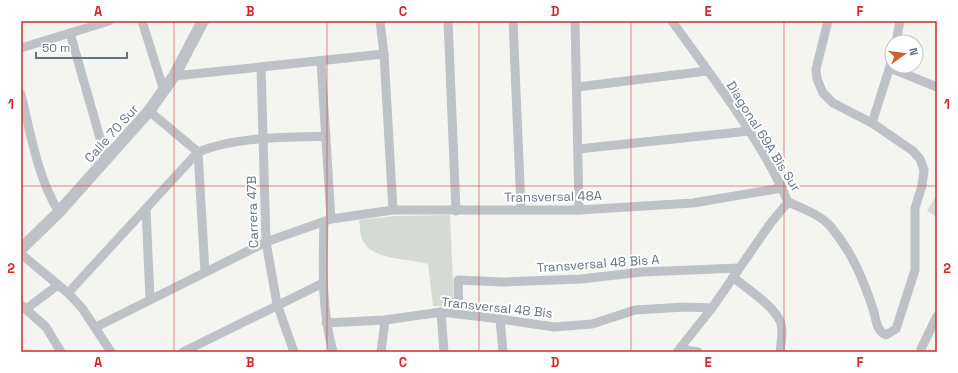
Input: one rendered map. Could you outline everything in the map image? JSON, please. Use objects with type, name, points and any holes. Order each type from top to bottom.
[{"type":"street","points":[[76,21],[79,30]]},
{"type":"street","points":[[21,48],[109,21]]},
{"type":"street","points":[[142,21],[164,91]]},
{"type":"street","name":"Calle 70 Sur","points":[[21,249],[59,212],[149,110],[174,76],[203,21]]},
{"type":"street","points":[[380,21],[384,54],[393,210]]},
{"type":"street","points":[[448,21],[456,211]]},
{"type":"street","points":[[513,21],[521,210]]},
{"type":"street","points":[[575,21],[580,210]]},
{"type":"street","name":"Diagonal 69A Bis Sur","points":[[672,21],[749,131],[782,188],[788,202],[808,210],[830,226],[852,257],[867,288],[879,330],[886,335],[896,328],[915,270],[915,208],[922,186],[924,170],[920,159],[913,151],[872,123]]},
{"type":"street","points":[[828,21],[817,63],[817,78],[820,87],[833,103],[872,123],[888,74]]},
{"type":"street","points":[[898,34],[900,21]]},
{"type":"street","points":[[70,33],[106,159]]},
{"type":"street","points":[[174,76],[322,62],[384,54]]},
{"type":"street","points":[[322,62],[328,220],[323,283],[326,323],[333,352]]},
{"type":"street","name":"Carrera 47B","points":[[261,67],[266,242],[277,304],[294,352]]},
{"type":"street","points":[[576,87],[707,71]]},
{"type":"street","points":[[911,74],[937,87]]},
{"type":"street","points":[[21,94],[32,141],[50,199],[59,212]]},
{"type":"street","points":[[149,110],[198,152],[204,272]]},
{"type":"street","points":[[578,149],[749,131]]},
{"type":"street","points":[[68,293],[198,152],[219,144],[263,138],[326,136]]},
{"type":"street","name":"Transversal 48A","points":[[96,327],[266,242],[328,220],[393,210],[580,210],[693,203],[782,188]]},
{"type":"street","points":[[678,351],[712,308],[770,224],[788,202]]},
{"type":"street","points":[[146,209],[150,299]]},
{"type":"street","points":[[21,254],[68,293],[96,327],[111,352]]},
{"type":"street","name":"Transversal 48 Bis A","points":[[459,314],[458,280],[503,282],[581,279],[642,272],[739,268]]},
{"type":"street","points":[[732,277],[768,306],[780,321],[782,329],[780,352]]},
{"type":"street","points":[[183,352],[277,304],[323,283]]},
{"type":"street","points":[[58,285],[24,307],[46,327],[61,352]]},
{"type":"street","name":"Transversal 48 Bis","points":[[326,323],[385,320],[441,312],[554,327],[592,324],[635,310],[685,307],[712,308]]},
{"type":"street","points":[[441,312],[444,352]]},
{"type":"street","points":[[921,349],[937,316]]},
{"type":"street","points":[[500,319],[503,352]]},
{"type":"street","points":[[382,352],[385,320]]},
{"type":"street","points":[[678,351],[698,352]]},
{"type":"shaded area","points":[[936,196],[937,197],[937,217],[927,211]]},
{"type":"shaded area","points":[[450,215],[454,306],[433,306],[428,264],[389,257],[371,250],[365,244],[361,236],[359,220],[395,216]]}]
